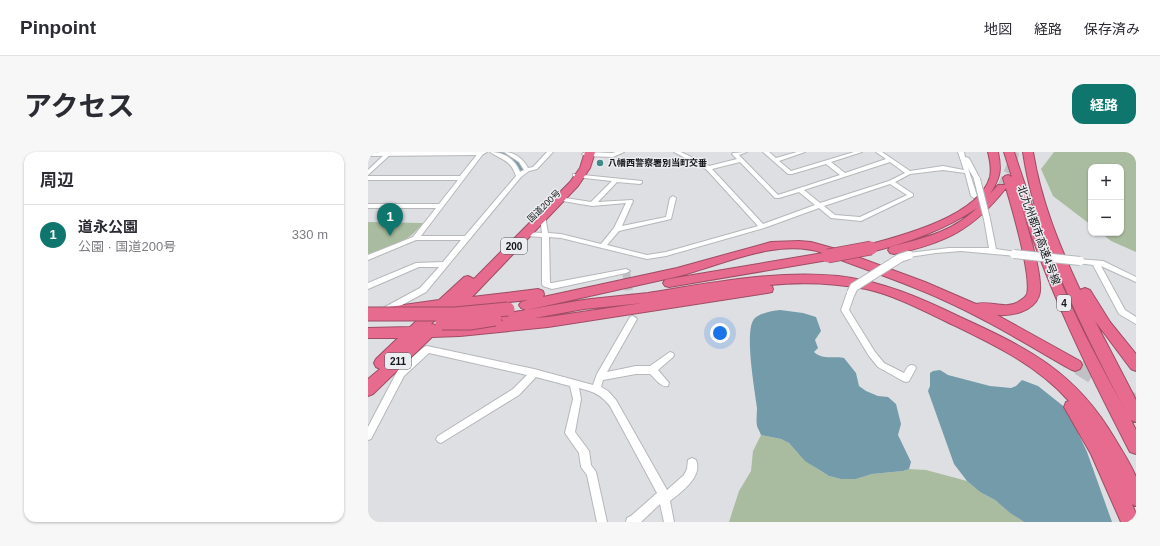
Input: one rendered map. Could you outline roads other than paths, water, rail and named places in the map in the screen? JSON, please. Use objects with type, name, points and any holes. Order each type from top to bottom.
[{"type":"highway","points":[[875,250],[946,223],[969,208],[985,192],[994,178],[995,165],[993,152]]},
{"type":"highway","points":[[966,305],[997,310],[1012,310],[1022,306],[1030,300],[1034,294],[1033,276],[1001,152]]},
{"type":"highway","name":"北九州都市高速4号線","points":[[1009,152],[1036,233],[1065,305],[1110,398],[1136,446]]},
{"type":"highway","name":"北九州都市高速4号線","points":[[1028,152],[1034,186],[1042,213],[1083,308],[1136,415]]},
{"type":"highway","name":"国道200号","points":[[413,332],[556,199],[578,175],[587,153]]},
{"type":"highway","points":[[643,298],[875,250],[922,244],[949,234],[960,228],[978,213],[1002,187]]},
{"type":"highway","points":[[1042,213],[1094,309],[1118,344],[1136,365]]},
{"type":"highway","name":"国道200号","points":[[428,332],[526,234],[539,216]]},
{"type":"highway","points":[[368,310],[386,310],[506,299],[568,289],[677,265],[765,240],[787,237],[821,239],[844,246],[873,259],[998,321],[1075,366]]},
{"type":"highway","points":[[368,314],[508,314],[526,305],[685,270],[761,248],[783,244],[807,244],[819,247],[927,287]]},
{"type":"highway","points":[[526,305],[833,259]]},
{"type":"highway","points":[[368,324],[470,323],[508,314],[643,298],[710,286],[779,280],[825,280],[852,283],[884,290],[922,304],[1002,342],[1039,364],[1070,390],[1082,405],[1110,447],[1136,497]]},
{"type":"highway","points":[[368,333],[460,331],[548,322],[788,287],[837,288],[898,302],[1001,344],[1039,364]]},
{"type":"highway","points":[[916,309],[1015,358],[1052,384],[1079,416],[1091,437],[1130,522]]},
{"type":"highway","name":"211","points":[[368,376],[413,332]]},
{"type":"highway","name":"211","points":[[368,389],[428,332]]},
{"type":"street","points":[[493,152],[507,158],[514,164],[519,176]]},
{"type":"street","points":[[507,152],[521,161],[527,170]]},
{"type":"street","points":[[386,310],[423,290],[519,176],[527,170],[534,168],[550,152]]},
{"type":"street","points":[[587,153],[613,155],[622,152]]},
{"type":"street","points":[[677,152],[708,168],[762,227]]},
{"type":"street","points":[[744,152],[735,154],[776,197],[890,160]]},
{"type":"street","points":[[766,152],[790,173],[859,152]]},
{"type":"street","points":[[776,160],[802,152]]},
{"type":"street","points":[[879,152],[909,173]]},
{"type":"street","points":[[962,152],[974,196]]},
{"type":"street","points":[[962,152],[973,169],[977,179],[993,250]]},
{"type":"street","points":[[373,153],[483,153]]},
{"type":"street","points":[[368,258],[415,238],[420,234],[483,153]]},
{"type":"street","points":[[368,173],[388,154]]},
{"type":"street","points":[[708,168],[740,160]]},
{"type":"street","points":[[827,162],[844,175]]},
{"type":"street","points":[[526,234],[546,234],[647,257],[666,254],[762,227],[818,206],[891,182],[909,173],[943,168],[967,172]]},
{"type":"street","points":[[578,175],[640,182]]},
{"type":"street","points":[[368,178],[463,178]]},
{"type":"street","points":[[592,204],[616,180]]},
{"type":"street","points":[[801,190],[832,217],[861,219],[911,195],[891,182]]},
{"type":"street","points":[[617,229],[668,218],[673,198]]},
{"type":"street","points":[[556,199],[592,204],[630,201],[617,229],[602,246]]},
{"type":"street","points":[[368,206],[442,206]]},
{"type":"street","points":[[539,216],[546,234],[546,284],[552,286],[626,271]]},
{"type":"street","points":[[415,238],[467,238]]},
{"type":"street","points":[[912,368],[906,378],[881,365],[872,354],[845,310],[854,287],[900,258],[909,255],[953,248],[993,250],[1014,254],[1101,263],[1136,280]]},
{"type":"street","points":[[1096,263],[1122,312],[1136,321]]},
{"type":"street","points":[[368,286],[418,265],[445,264]]},
{"type":"street","points":[[596,389],[600,377],[633,319]]},
{"type":"street","points":[[368,436],[401,373],[427,349],[534,373],[596,389],[605,394],[612,403],[664,496],[668,522]]},
{"type":"street","points":[[600,377],[636,370],[652,370],[670,355]]},
{"type":"street","points":[[652,370],[665,383]]},
{"type":"street","points":[[441,439],[516,392],[534,373]]},
{"type":"street","points":[[574,383],[577,399],[570,433],[584,451],[586,467],[591,472],[602,522]]},
{"type":"street","points":[[631,522],[686,481],[693,470],[692,463]]},
{"type":"water","points":[[780,310],[803,313],[816,317],[821,331],[815,340],[818,348],[814,352],[824,357],[844,358],[856,373],[859,386],[878,396],[888,397],[896,404],[901,424],[898,435],[911,462],[909,469],[872,474],[856,479],[841,479],[829,476],[805,461],[789,443],[781,439],[761,435],[757,426],[757,408],[751,362],[751,326],[754,319],[759,315]]},
{"type":"water","points":[[940,370],[948,375],[990,386],[1011,388],[1016,386],[1022,380],[1038,386],[1067,409],[1087,452],[1112,522],[1024,522],[1010,513],[995,500],[980,492],[967,481],[954,464],[928,391],[930,386],[930,373]]},
{"type":"waterway","points":[[500,152],[520,163],[522,169]]},
{"type":"tunnel","points":[[1002,187],[1012,165],[1014,152]]},
{"type":"tunnel","points":[[626,271],[633,319]]},
{"type":"tunnel","points":[[1075,365],[1080,368]]},
{"type":"tunnel","points":[[1079,367],[1136,403]]},
{"type":"place","name":"八幡西警察署別当町交番","points":[[600,163]]},
{"type":"place","name":"道永公園","points":[[390,236]]}]
